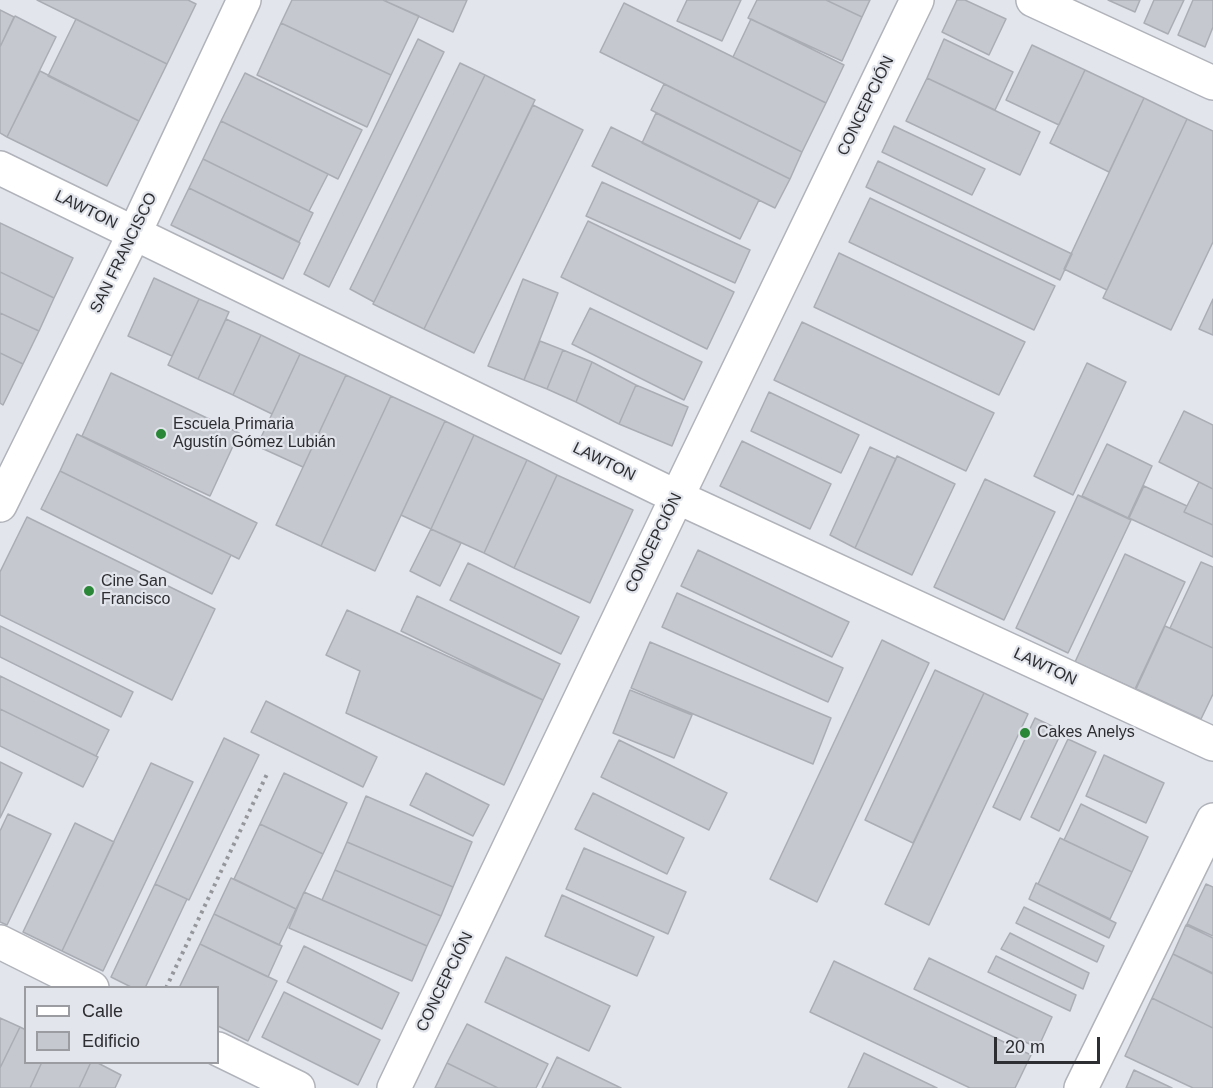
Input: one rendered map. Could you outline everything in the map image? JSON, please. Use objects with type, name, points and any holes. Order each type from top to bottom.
[{"type":"street","name":"SAN FRANCISCO","points":[[0,505],[134,234],[244,0]]},
{"type":"street","name":"CONCEPCIÓN","points":[[394,1088],[676,497],[917,0]]},
{"type":"street","points":[[1033,0],[1213,83]]},
{"type":"street","name":"LAWTON","points":[[0,168],[676,497],[1213,744]]},
{"type":"street","points":[[1080,1088],[1213,820]]},
{"type":"street","points":[[0,942],[90,986]]},
{"type":"street","points":[[219,1049],[297,1088]]},
{"type":"path","points":[[166,986],[267,774]]},
{"type":"building","points":[[37,0],[188,0],[196,4],[167,64]]},
{"type":"building","points":[[292,0],[383,0],[419,16],[391,75],[281,23]]},
{"type":"building","points":[[383,0],[467,0],[453,32]]},
{"type":"building","points":[[687,0],[741,0],[722,41],[677,21]]},
{"type":"building","points":[[757,0],[826,0],[862,17],[842,61],[748,18]]},
{"type":"building","points":[[826,0],[870,0],[862,17]]},
{"type":"building","points":[[957,0],[965,0],[1006,19],[989,55],[942,32]]},
{"type":"building","points":[[1108,0],[1140,0],[1135,12]]},
{"type":"building","points":[[1154,0],[1184,0],[1168,34],[1144,23]]},
{"type":"building","points":[[1193,0],[1213,0],[1213,27],[1205,47],[1178,35]]},
{"type":"building","points":[[624,3],[826,103],[802,152],[600,52]]},
{"type":"building","points":[[0,10],[14,17],[0,47]]},
{"type":"building","points":[[15,16],[56,37],[7,137],[0,133],[0,47]]},
{"type":"building","points":[[76,19],[167,64],[139,121],[48,76]]},
{"type":"building","points":[[751,19],[844,65],[826,103],[733,57]]},
{"type":"building","points":[[281,23],[391,75],[367,127],[257,75]]},
{"type":"building","points":[[418,39],[444,52],[329,287],[304,274]]},
{"type":"building","points":[[944,39],[1013,72],[995,110],[927,78]]},
{"type":"building","points":[[1032,45],[1085,70],[1059,125],[1006,100]]},
{"type":"building","points":[[460,63],[485,75],[374,302],[350,289]]},
{"type":"building","points":[[1085,70],[1144,98],[1109,172],[1050,143]]},
{"type":"building","points":[[40,71],[139,121],[107,186],[7,137]]},
{"type":"building","points":[[245,73],[362,130],[338,179],[221,121]]},
{"type":"building","points":[[485,75],[535,100],[424,329],[373,304]]},
{"type":"building","points":[[927,78],[1040,132],[1020,175],[906,121]]},
{"type":"building","points":[[664,84],[802,152],[790,179],[651,110]]},
{"type":"building","points":[[1144,98],[1187,119],[1107,290],[1064,269]]},
{"type":"building","points":[[533,105],[583,130],[474,353],[424,329]]},
{"type":"building","points":[[656,113],[790,179],[775,208],[642,143]]},
{"type":"building","points":[[1187,119],[1213,131],[1213,242],[1171,330],[1103,298]]},
{"type":"building","points":[[221,121],[328,174],[309,211],[203,159]]},
{"type":"building","points":[[894,126],[985,169],[972,195],[882,152]]},
{"type":"building","points":[[611,127],[759,200],[740,239],[592,166]]},
{"type":"building","points":[[203,159],[313,213],[299,242],[189,188]]},
{"type":"building","points":[[878,161],[1072,254],[1060,280],[866,187]]},
{"type":"building","points":[[602,182],[750,250],[735,283],[586,216]]},
{"type":"building","points":[[189,188],[300,243],[283,279],[171,225]]},
{"type":"building","points":[[870,198],[1055,286],[1034,330],[849,242]]},
{"type":"building","points":[[588,221],[734,292],[707,349],[561,277]]},
{"type":"building","points":[[0,223],[73,258],[54,298],[0,272]]},
{"type":"building","points":[[839,253],[1025,342],[999,395],[814,307]]},
{"type":"building","points":[[0,272],[54,298],[39,331],[0,313]]},
{"type":"building","points":[[154,278],[199,299],[172,356],[128,336]]},
{"type":"building","points":[[523,279],[558,293],[524,380],[488,366]]},
{"type":"building","points":[[199,299],[229,312],[198,379],[168,365]]},
{"type":"building","points":[[1213,299],[1213,335],[1199,329]]},
{"type":"building","points":[[590,308],[702,362],[684,400],[572,344]]},
{"type":"building","points":[[0,313],[39,331],[23,364],[0,353]]},
{"type":"building","points":[[226,319],[261,335],[233,395],[198,379]]},
{"type":"building","points":[[802,322],[994,413],[966,471],[774,380]]},
{"type":"building","points":[[261,335],[300,354],[272,414],[233,395]]},
{"type":"building","points":[[540,341],[563,350],[547,389],[524,380]]},
{"type":"building","points":[[563,350],[592,362],[576,402],[547,389]]},
{"type":"building","points":[[0,353],[23,364],[3,405],[0,403]]},
{"type":"building","points":[[300,354],[346,375],[303,467],[257,446]]},
{"type":"building","points":[[592,362],[636,385],[619,424],[576,402]]},
{"type":"building","points":[[1087,363],[1126,382],[1073,495],[1034,476]]},
{"type":"building","name":"Escuela Primaria Agustín Gómez Lubián","points":[[111,373],[239,433],[210,496],[82,436]]},
{"type":"building","points":[[346,375],[391,396],[321,546],[276,525]]},
{"type":"building","points":[[636,385],[688,407],[672,446],[619,424]]},
{"type":"building","points":[[769,392],[859,435],[841,473],[751,431]]},
{"type":"building","points":[[391,396],[445,421],[375,571],[321,546]]},
{"type":"building","points":[[1184,411],[1213,425],[1213,489],[1159,462]]},
{"type":"building","points":[[445,421],[474,435],[431,529],[401,515]]},
{"type":"building","points":[[77,434],[257,523],[239,559],[60,471]]},
{"type":"building","points":[[474,435],[527,460],[484,553],[431,529]]},
{"type":"building","points":[[742,441],[831,484],[810,529],[720,486]]},
{"type":"building","points":[[1107,444],[1152,466],[1128,518],[1082,496]]},
{"type":"building","points":[[870,447],[896,459],[855,548],[830,535]]},
{"type":"building","points":[[897,456],[955,484],[912,575],[855,548]]},
{"type":"building","points":[[527,460],[557,475],[514,568],[484,553]]},
{"type":"building","points":[[60,471],[231,555],[212,594],[41,509]]},
{"type":"building","points":[[557,475],[633,510],[590,603],[514,568]]},
{"type":"building","points":[[985,479],[1055,512],[1004,620],[934,587]]},
{"type":"building","points":[[1199,482],[1213,489],[1213,525],[1184,512]]},
{"type":"building","points":[[1144,486],[1187,506],[1184,512],[1213,525],[1213,557],[1129,518]]},
{"type":"building","points":[[1078,495],[1131,520],[1068,653],[1016,628]]},
{"type":"building","name":"Cine San Francisco","points":[[27,517],[215,609],[172,700],[0,615],[0,572]]},
{"type":"building","points":[[431,529],[461,543],[440,586],[410,571]]},
{"type":"building","points":[[698,550],[849,622],[832,657],[681,586]]},
{"type":"building","points":[[1125,554],[1185,582],[1135,689],[1075,662]]},
{"type":"building","points":[[1201,562],[1213,567],[1213,648],[1170,628]]},
{"type":"building","points":[[468,563],[579,617],[561,654],[450,600]]},
{"type":"building","points":[[677,593],[843,668],[828,702],[662,627]]},
{"type":"building","points":[[417,596],[560,664],[543,700],[401,631]]},
{"type":"building","points":[[347,610],[543,700],[504,785],[346,713],[360,671],[326,655]]},
{"type":"building","points":[[0,626],[133,692],[121,717],[0,657]]},
{"type":"building","points":[[1165,626],[1213,648],[1213,694],[1201,719],[1136,689]]},
{"type":"building","points":[[882,640],[929,663],[817,902],[770,879]]},
{"type":"building","points":[[650,642],[831,718],[813,764],[631,688]]},
{"type":"building","points":[[935,670],[984,693],[913,843],[865,820]]},
{"type":"building","points":[[0,676],[109,730],[96,756],[0,709]]},
{"type":"building","points":[[630,690],[692,715],[674,758],[613,733]]},
{"type":"building","points":[[984,693],[1028,714],[929,925],[885,904]]},
{"type":"building","points":[[266,701],[377,757],[363,787],[251,732]]},
{"type":"building","points":[[0,709],[98,757],[83,787],[0,746]]},
{"type":"building","points":[[1035,718],[1062,731],[1020,820],[993,807]]},
{"type":"building","points":[[224,738],[259,755],[189,900],[155,884]]},
{"type":"building","points":[[1068,739],[1096,752],[1059,831],[1031,817]]},
{"type":"building","points":[[619,740],[727,793],[709,830],[601,777]]},
{"type":"building","points":[[1104,755],[1164,783],[1146,823],[1086,796]]},
{"type":"building","points":[[0,762],[22,773],[0,818]]},
{"type":"building","points":[[151,763],[193,782],[103,971],[62,951]]},
{"type":"building","points":[[284,773],[347,803],[323,854],[260,824]]},
{"type":"building","points":[[426,773],[489,805],[473,836],[410,805]]},
{"type":"building","points":[[593,793],[684,838],[667,874],[575,829]]},
{"type":"building","points":[[366,796],[472,842],[453,887],[347,842]]},
{"type":"building","points":[[1081,804],[1148,837],[1132,872],[1064,840]]},
{"type":"building","points":[[8,814],[51,834],[7,925],[0,922],[0,831]]},
{"type":"building","points":[[75,823],[114,842],[62,951],[23,932]]},
{"type":"building","points":[[260,824],[323,854],[296,909],[234,879]]},
{"type":"building","points":[[1060,838],[1132,872],[1110,919],[1038,884]]},
{"type":"building","points":[[347,842],[453,887],[441,916],[335,870]]},
{"type":"building","points":[[584,848],[686,892],[668,934],[566,889]]},
{"type":"building","points":[[335,870],[441,916],[427,946],[322,900]]},
{"type":"building","points":[[231,878],[296,909],[279,945],[214,914]]},
{"type":"building","points":[[1036,883],[1116,923],[1109,938],[1029,899]]},
{"type":"building","points":[[155,884],[187,899],[146,986],[129,986],[111,977]]},
{"type":"building","points":[[1206,884],[1213,887],[1213,936],[1187,924]]},
{"type":"building","points":[[304,892],[427,946],[412,981],[289,928]]},
{"type":"building","points":[[562,895],[654,937],[637,976],[545,936]]},
{"type":"building","points":[[1024,907],[1104,946],[1097,962],[1016,923]]},
{"type":"building","points":[[214,914],[282,946],[268,977],[200,944]]},
{"type":"building","points":[[1186,925],[1213,938],[1213,973],[1173,954]]},
{"type":"building","points":[[1010,933],[1089,973],[1083,989],[1001,949]]},
{"type":"building","points":[[200,944],[277,981],[248,1041],[219,1026],[219,986],[180,986]]},
{"type":"building","points":[[304,946],[399,993],[382,1029],[287,982]]},
{"type":"building","points":[[1173,954],[1213,974],[1213,1028],[1152,998]]},
{"type":"building","points":[[996,956],[1076,995],[1070,1011],[988,972]]},
{"type":"building","points":[[506,957],[610,1006],[589,1051],[485,1002]]},
{"type":"building","points":[[929,958],[1052,1017],[1038,1048],[914,989]]},
{"type":"building","points":[[834,961],[1031,1055],[1015,1088],[970,1088],[810,1012]]},
{"type":"building","points":[[284,992],[380,1040],[358,1085],[262,1037]]},
{"type":"building","points":[[1152,998],[1213,1028],[1213,1088],[1193,1088],[1125,1056]]},
{"type":"building","points":[[0,1018],[20,1027],[0,1068]]},
{"type":"building","points":[[467,1024],[548,1064],[536,1088],[498,1088],[447,1063]]},
{"type":"building","points":[[20,1027],[24,1029],[24,1064],[41,1064],[30,1088],[0,1088],[0,1068]]},
{"type":"building","points":[[864,1053],[937,1088],[848,1088]]},
{"type":"building","points":[[557,1057],[621,1088],[542,1088]]},
{"type":"building","points":[[447,1063],[498,1088],[435,1088]]},
{"type":"building","points":[[41,1064],[90,1064],[79,1088],[30,1088]]},
{"type":"building","points":[[90,1064],[100,1064],[121,1075],[115,1088],[79,1088]]},
{"type":"building","points":[[1134,1070],[1172,1088],[1126,1088]]},
{"type":"place","name":"Escuela Primaria Agustín Gómez Lubián","points":[[161,434]]},
{"type":"place","name":"Cine San Francisco","points":[[89,591]]},
{"type":"place","name":"Cakes Anelys","points":[[1025,733]]}]
